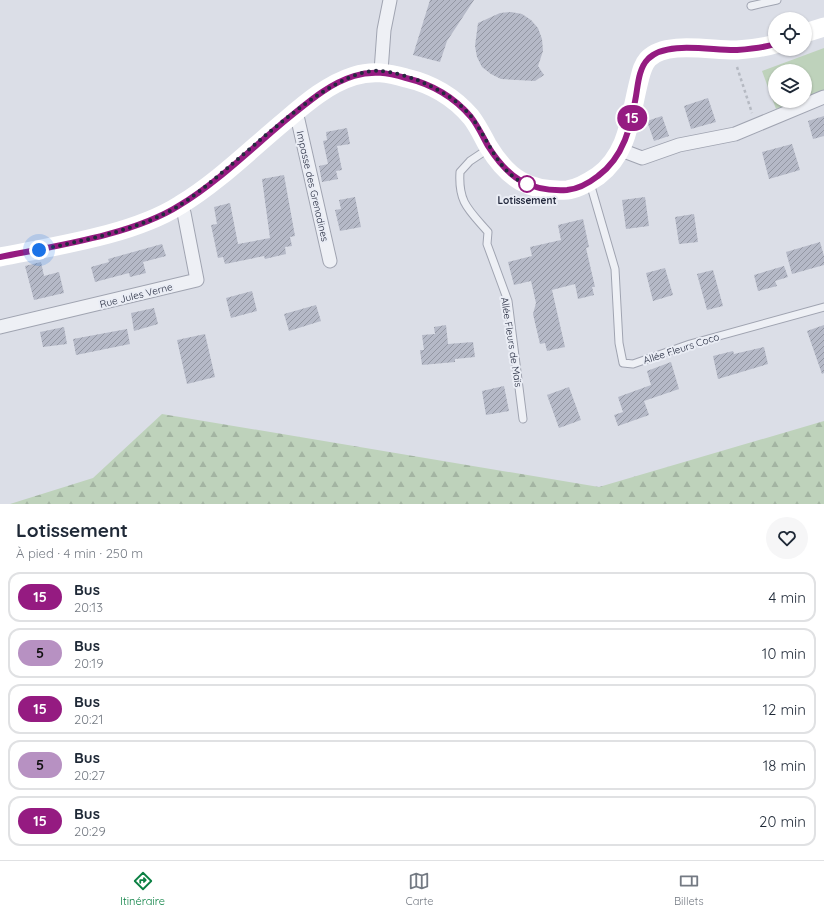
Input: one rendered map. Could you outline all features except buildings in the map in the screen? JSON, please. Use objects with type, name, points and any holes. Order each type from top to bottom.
[{"type":"main road","points":[[812,31],[824,27]]},
{"type":"main road","points":[[0,258],[78,242],[136,225],[179,206],[200,191],[320,93],[355,76],[381,71],[416,80],[452,97],[472,119],[489,148],[506,172],[521,182],[536,188],[571,190],[589,182],[608,168],[621,150],[631,121],[643,66],[650,57],[664,51],[681,48],[731,50],[768,46]]},
{"type":"street","points":[[381,71],[384,30],[390,0]]},
{"type":"street","points":[[621,150],[642,158],[679,145],[735,134],[824,97]]},
{"type":"street","name":"Impasse des Grenadines","points":[[294,113],[298,120],[330,261]]},
{"type":"street","name":"Rue Jules Verne","points":[[0,327],[197,280],[184,212],[179,206]]},
{"type":"lane","points":[[751,6],[777,0]]},
{"type":"lane","name":"Allée Fleurs de Maïs","points":[[489,148],[470,161],[460,172],[459,189],[464,203],[488,232],[487,244],[508,301],[523,419]]},
{"type":"lane","name":"Allée Fleurs Coco","points":[[589,182],[615,269],[619,343],[623,363],[633,364],[690,344],[824,307]]},
{"type":"path","points":[[731,50],[756,125]]},
{"type":"green space","points":[[824,48],[824,91],[812,95],[812,64],[781,64],[802,56],[812,56],[812,52]]},
{"type":"green space","points":[[768,69],[768,87],[762,71]]},
{"type":"green space","points":[[162,414],[599,487],[824,421],[824,504],[10,504],[93,478]]},
{"type":"bus line","name":"15","points":[[0,257],[78,242],[143,223],[179,206],[200,191],[320,93],[355,76],[381,71],[416,80],[452,97],[472,119],[489,148],[506,172],[521,182],[536,188],[571,190],[589,182],[608,168],[621,150],[631,121],[643,66],[650,57],[664,51],[681,48],[737,50],[768,46]]},
{"type":"place","name":"Lotissement","points":[[527,184]]},
{"type":"route","points":[[39,250],[78,242],[143,223],[179,206],[200,191],[320,93],[355,76],[381,71],[416,80],[452,97],[472,119],[489,148],[506,172],[528,185],[527,184]]}]
